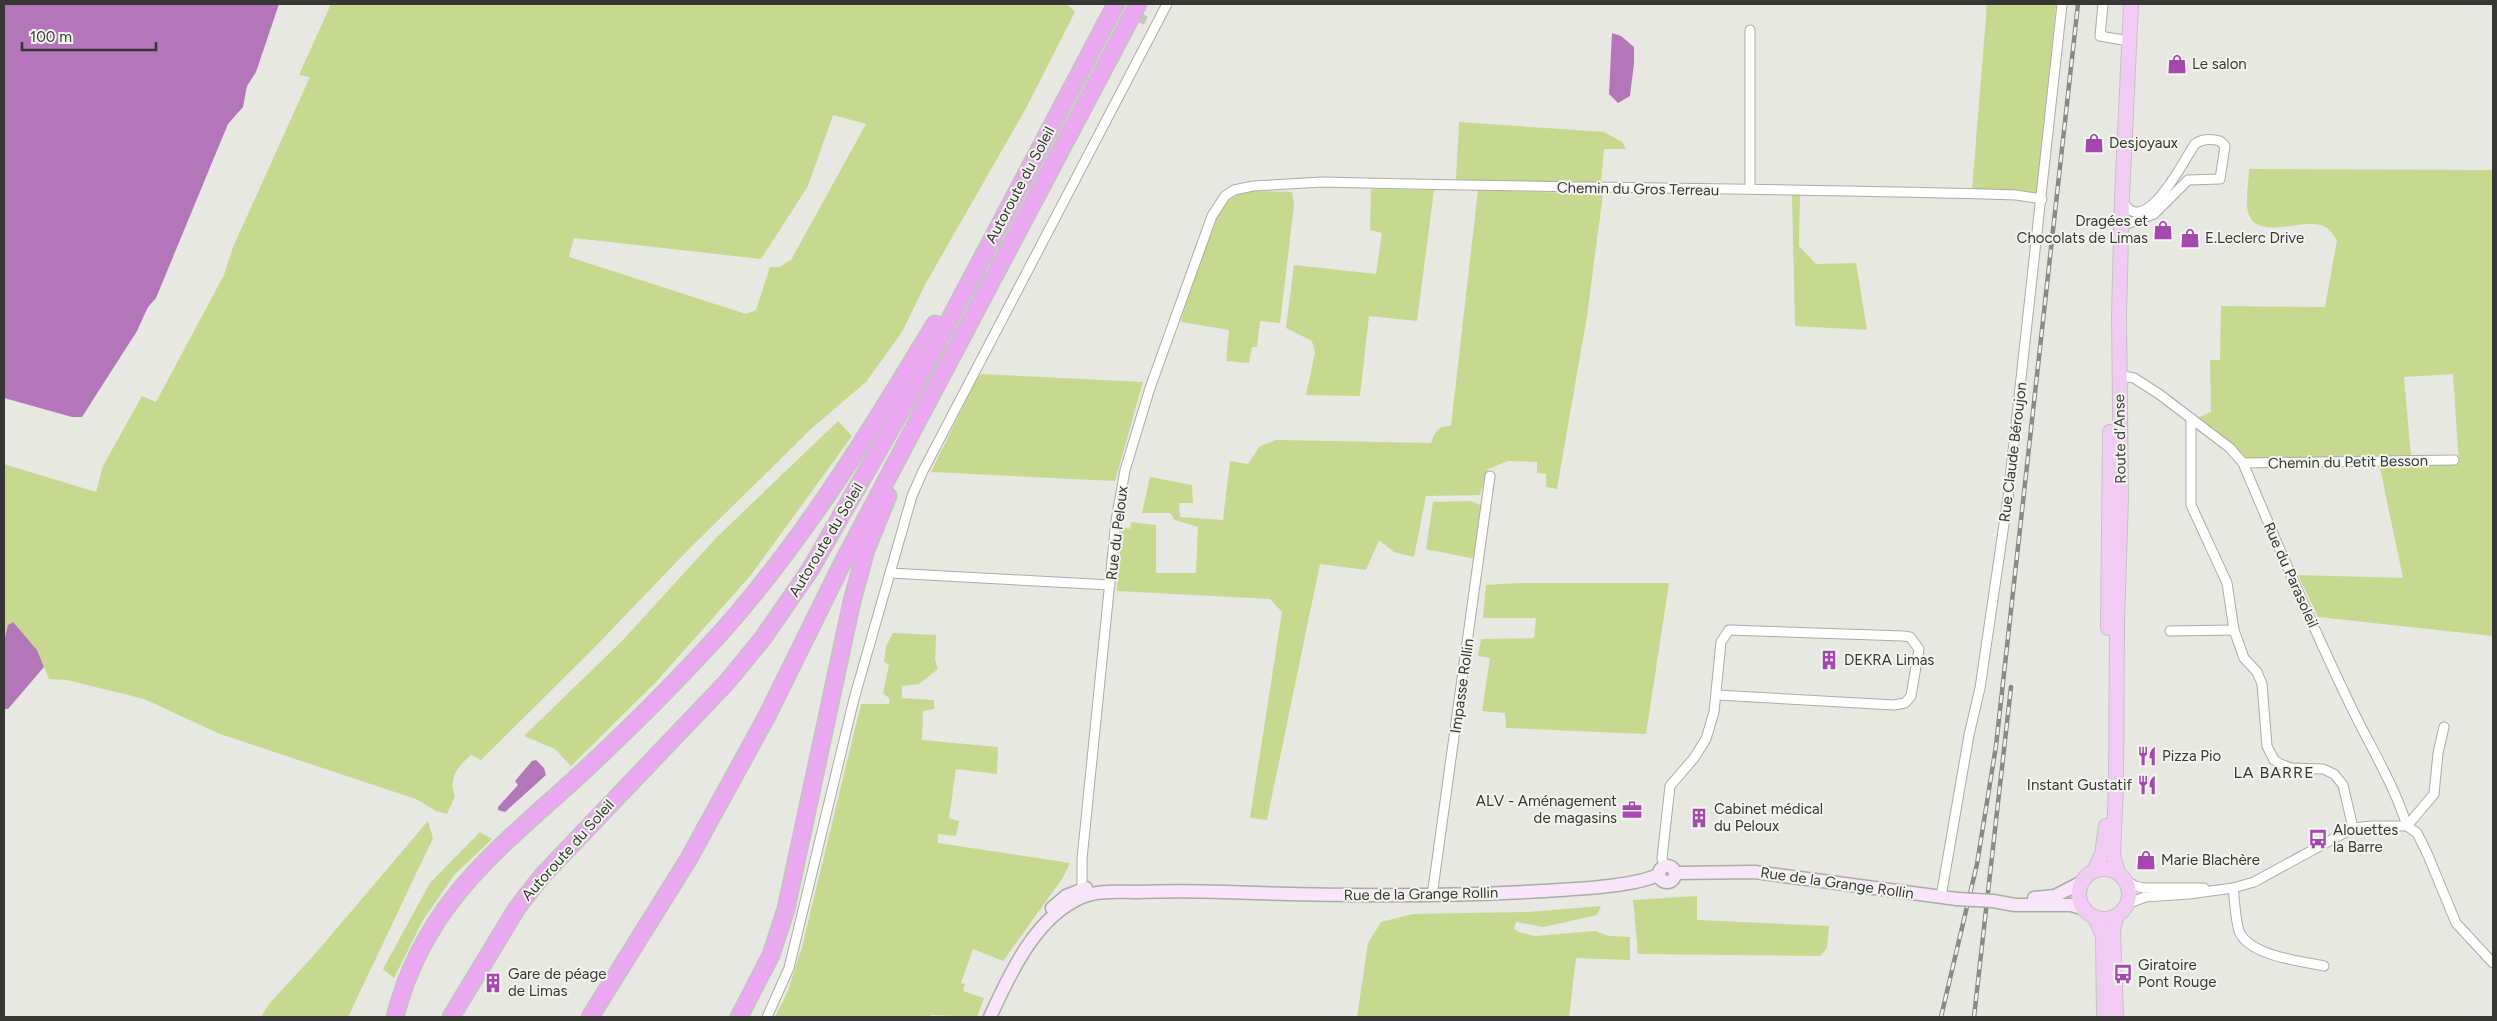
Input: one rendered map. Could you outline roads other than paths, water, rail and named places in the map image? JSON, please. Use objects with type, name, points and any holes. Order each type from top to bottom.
[{"type":"highway","name":"Autoroute du Soleil","points":[[451,1017],[517,908],[542,876],[727,682],[779,616],[845,512],[905,404],[996,228],[1116,4]]},
{"type":"highway","name":"Autoroute du Soleil","points":[[590,1017],[688,860],[767,716],[841,566],[1138,4]]},
{"type":"highway","points":[[739,1017],[770,955],[786,909],[852,601],[866,550],[893,484],[1036,196]]},
{"type":"highway","points":[[395,1017],[407,978],[421,946],[460,888],[657,700],[726,626],[789,550],[857,452],[968,269],[996,228]]},
{"type":"main road","name":"Route d'Anse","points":[[2094,871],[2105,837],[2108,787],[2107,588],[2112,285],[2124,4]]},
{"type":"main road","name":"Route d'Anse","points":[[2121,876],[2113,855],[2121,498],[2118,375],[2121,226],[2131,4]]},
{"type":"main road","points":[[2104,1017],[2103,936],[2079,896],[2082,882],[2094,871],[2102,869],[2121,876],[2129,891],[2127,904],[2117,916],[2113,930],[2116,1017]]},
{"type":"main road","name":"Rue de la Grange Rollin","points":[[1082,893],[1183,890],[1432,896],[1563,889],[1636,881],[1666,871],[1755,872],[1957,899],[2015,905],[2071,905],[2090,914]]},
{"type":"main road","name":"Rue de la Grange Rollin","points":[[1996,902],[2055,896],[2082,882]]},
{"type":"main road","points":[[983,1017],[1015,956],[1040,921],[1066,896],[1082,893]]},
{"type":"main road","points":[[990,1017],[1020,959],[1043,926],[1082,893]]},
{"type":"main road","points":[[2090,914],[2110,918],[2117,916]]},
{"type":"street","points":[[767,1017],[789,968],[854,699],[908,509],[923,471],[1151,24],[1167,4]]},
{"type":"street","name":"Rue Claude Béroujon","points":[[1941,897],[1991,618],[2008,493],[2062,4]]},
{"type":"street","points":[[2103,4],[2100,36],[2123,40]]},
{"type":"street","points":[[1750,30],[1750,189]]},
{"type":"street","points":[[2121,226],[2154,214],[2188,180],[2220,179],[2225,146],[2220,140],[2200,140],[2186,156],[2160,199],[2142,211],[2134,212],[2126,207],[2122,198]]},
{"type":"street","name":"Chemin du Gros Terreau","points":[[1234,190],[1253,186],[1322,182],[1997,194],[2042,198]]},
{"type":"street","name":"Rue du Peloux","points":[[1082,893],[1092,746],[1116,521],[1131,446],[1212,216],[1225,196],[1234,190]]},
{"type":"street","name":"Rue du Parasoleil","points":[[2118,375],[2134,378],[2191,418],[2230,448],[2243,464],[2324,650],[2363,733],[2400,802],[2407,826]]},
{"type":"street","points":[[2191,418],[2189,456],[2191,505],[2227,583],[2234,630],[2244,658],[2257,672],[2262,684],[2267,746],[2274,760],[2291,768],[2323,769],[2334,774],[2343,785],[2352,828]]},
{"type":"street","name":"Chemin du Petit Besson","points":[[2243,464],[2454,460]]},
{"type":"street","name":"Impasse Rollin","points":[[1432,896],[1490,476]]},
{"type":"street","points":[[890,573],[1110,585]]},
{"type":"street","points":[[1666,871],[1663,852],[1670,786],[1694,758],[1706,739],[1717,695],[1721,642],[1729,630],[1902,636],[1910,637],[1919,649],[1911,696],[1905,703],[1894,705],[1717,695]]},
{"type":"street","points":[[2170,630],[2234,630]]},
{"type":"street","points":[[2407,826],[2434,794],[2438,753],[2444,727]]},
{"type":"street","points":[[2127,904],[2145,897],[2233,888],[2254,882],[2274,872],[2352,828],[2407,826],[2417,833],[2428,853],[2456,923],[2493,963]]},
{"type":"street","points":[[2121,876],[2135,886],[2144,888],[2193,887],[2219,889]]},
{"type":"street","points":[[2233,888],[2240,932],[2251,944],[2270,954],[2324,966]]},
{"type":"tunnel","points":[[1114,4],[1148,22]]},
{"type":"railway","points":[[1941,1017],[1977,864],[1996,746],[2078,4]]},
{"type":"railway","points":[[1974,1017],[2011,687]]},
{"type":"place","name":"Le salon","points":[[2177,64]]},
{"type":"place","name":"Desjoyaux","points":[[2094,143]]},
{"type":"place","name":"Dragées et Chocolats de Limas","points":[[2163,230]]},
{"type":"place","name":"E.Leclerc Drive","points":[[2190,238]]},
{"type":"place","name":"DEKRA Limas","points":[[1829,660]]},
{"type":"place","name":"Pizza Pio","points":[[2147,756]]},
{"type":"place","name":"Instant Gustatif","points":[[2147,785]]},
{"type":"place","name":"ALV - Aménagement de magasins","points":[[1632,810]]},
{"type":"place","name":"Cabinet médical du Peloux","points":[[1699,818]]},
{"type":"place","name":"Alouettes la Barre","points":[[2318,839]]},
{"type":"place","name":"Marie Blachère","points":[[2146,860]]},
{"type":"place","name":"Giratoire Pont Rouge","points":[[2123,974]]},
{"type":"place","name":"Gare de péage de Limas","points":[[493,983]]},
{"type":"district","name":"LA BARRE","points":[[2274,772]]}]
